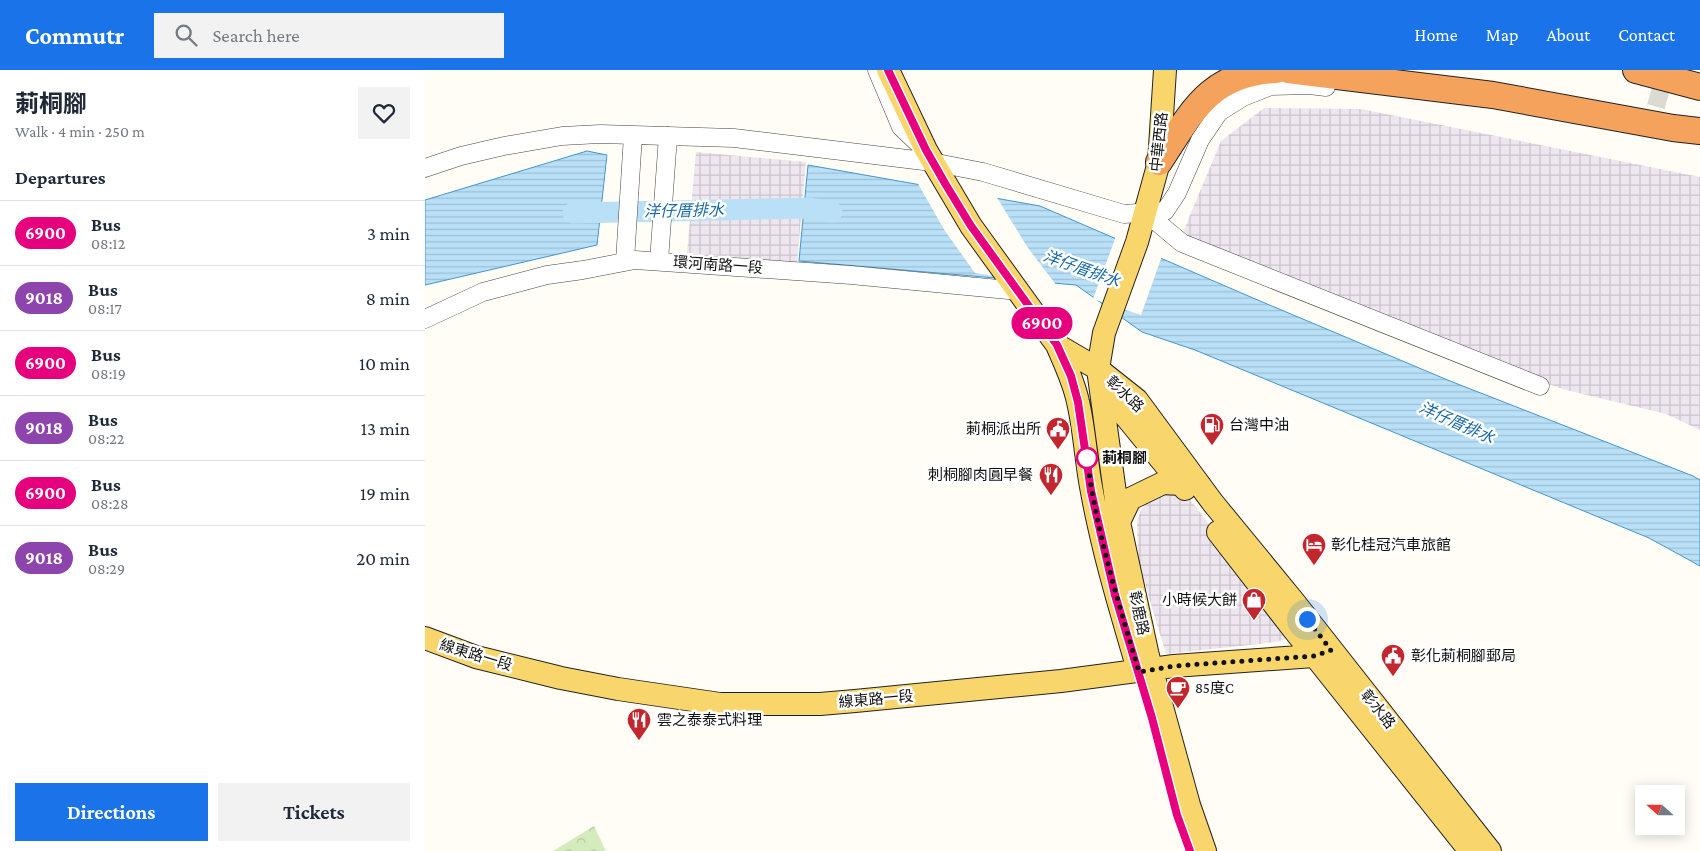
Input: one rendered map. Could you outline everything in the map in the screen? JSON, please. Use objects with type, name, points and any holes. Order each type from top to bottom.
[{"type":"highway","points":[[1159,162],[1187,119],[1207,95],[1225,81],[1256,71],[1276,70]]},
{"type":"highway","points":[[1288,70],[1493,94],[1673,128],[1700,131]]},
{"type":"highway","points":[[1424,70],[1480,78],[1593,100],[1700,127]]},
{"type":"highway","points":[[1636,70],[1700,87]]},
{"type":"main road","points":[[888,70],[929,156],[971,226],[1057,345],[1098,369]]},
{"type":"main road","name":"中華西路","points":[[1098,369],[1106,326],[1137,242],[1159,162],[1165,70]]},
{"type":"main road","name":"彰鹿路","points":[[1057,345],[1071,376],[1078,402],[1091,491],[1115,595],[1145,671],[1205,851]]},
{"type":"main road","name":"彰鹿路","points":[[1098,369],[1119,522],[1145,671],[1177,815],[1190,851]]},
{"type":"main road","name":"彰水路","points":[[1098,369],[1122,412],[1490,851]]},
{"type":"main road","name":"彰水路","points":[[1098,369],[1137,400],[1470,851]]},
{"type":"main road","points":[[1119,522],[1130,499],[1163,483],[1181,484]]},
{"type":"main road","name":"線東路一段","points":[[425,638],[476,657],[561,678],[618,689],[720,704],[821,704],[1061,681],[1174,666],[1323,653]]},
{"type":"street","points":[[877,70],[901,127],[929,156]]},
{"type":"street","points":[[425,168],[461,156],[552,138],[601,134],[734,138],[929,156],[1124,214],[1165,211],[1177,193],[1200,140],[1219,112],[1243,97],[1271,86],[1309,85],[1473,103],[1645,134]]},
{"type":"street","points":[[625,262],[633,135]]},
{"type":"street","points":[[659,261],[668,136]]},
{"type":"street","points":[[1146,213],[1182,243],[1540,386]]},
{"type":"street","name":"環河南路一段","points":[[425,318],[483,292],[547,275],[625,262],[659,261],[851,274],[1019,291]]},
{"type":"shaded area","points":[[1264,108],[1361,109],[1700,177],[1700,430],[1666,414],[1566,390],[1515,373],[1189,241],[1183,232],[1221,141]]},
{"type":"shaded area","points":[[696,152],[806,162],[797,263],[687,253]]},
{"type":"shaded area","points":[[1178,494],[1188,497],[1288,626],[1289,633],[1286,639],[1276,642],[1166,654],[1138,561],[1137,521],[1141,510],[1148,502],[1164,495]]},
{"type":"green space","points":[[594,826],[606,851],[553,851]]},
{"type":"water","points":[[587,151],[607,155],[597,245],[425,285],[425,200]]},
{"type":"water","points":[[808,165],[1040,206],[1450,381],[1693,476],[1700,480],[1700,566],[1649,538],[1195,350],[1142,332],[1076,285],[799,261]]},
{"type":"pier","points":[[608,153],[600,245],[598,247]]},
{"type":"pier","points":[[917,182],[996,196],[1028,248],[1057,286],[975,273],[945,231]]},
{"type":"pier","points":[[1116,236],[1162,256],[1141,315],[1093,299]]},
{"type":"waterway","name":"洋仔厝排水","points":[[573,213],[810,208],[832,212]]},
{"type":"tunnel","points":[[1647,132],[1652,121],[1666,70]]},
{"type":"bus line","name":"6900","points":[[888,70],[926,150],[946,185],[971,226],[1057,345],[1071,376],[1083,428],[1091,491],[1115,595],[1152,718],[1177,815],[1190,851]]},
{"type":"place","name":"台灣中油","points":[[1212,446]]},
{"type":"place","name":"莿桐派出所","points":[[1058,450]]},
{"type":"place","name":"莿桐腳","points":[[1087,458]]},
{"type":"place","name":"刺桐腳肉圓早餐","points":[[1051,496]]},
{"type":"place","name":"彰化桂冠汽車旅館","points":[[1314,566]]},
{"type":"place","name":"小時候大餅","points":[[1254,621]]},
{"type":"place","name":"彰化莿桐腳郵局","points":[[1393,677]]},
{"type":"place","name":"85度C","points":[[1178,709]]},
{"type":"place","name":"雲之泰泰式料理","points":[[639,741]]},
{"type":"route","points":[[1087,458],[1091,491],[1115,595],[1139,672],[1174,666],[1314,656],[1331,650],[1307,619]]}]
